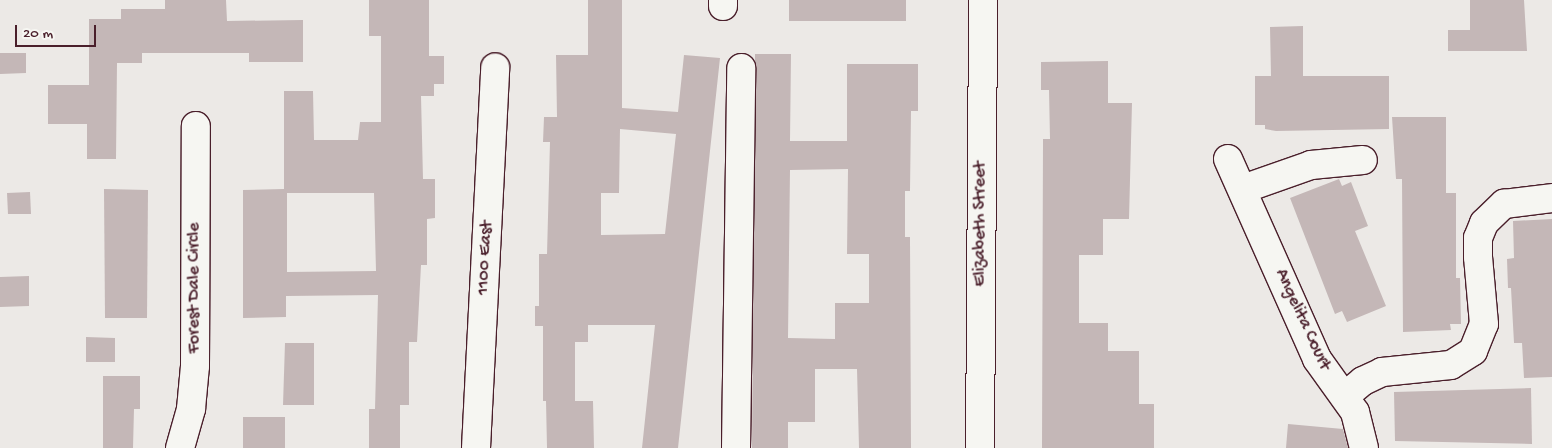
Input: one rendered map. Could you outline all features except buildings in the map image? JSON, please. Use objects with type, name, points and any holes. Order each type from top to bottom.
[{"type":"street","name":"Elizabeth Street","points":[[980,448],[983,0]]},
{"type":"street","name":"1100 East","points":[[476,448],[495,67]]},
{"type":"street","points":[[736,448],[742,68]]},
{"type":"street","name":"Forest Dale Circle","points":[[180,448],[191,409],[195,366],[196,126]]},
{"type":"street","name":"Angelita Court","points":[[1228,159],[1244,189],[1317,359],[1345,396],[1360,424],[1364,448]]},
{"type":"street","points":[[1244,189],[1311,164],[1363,160]]},
{"type":"street","points":[[1345,396],[1363,381],[1382,372],[1451,364],[1473,351],[1484,324],[1478,257],[1478,238],[1484,223],[1504,204],[1552,198]]}]
